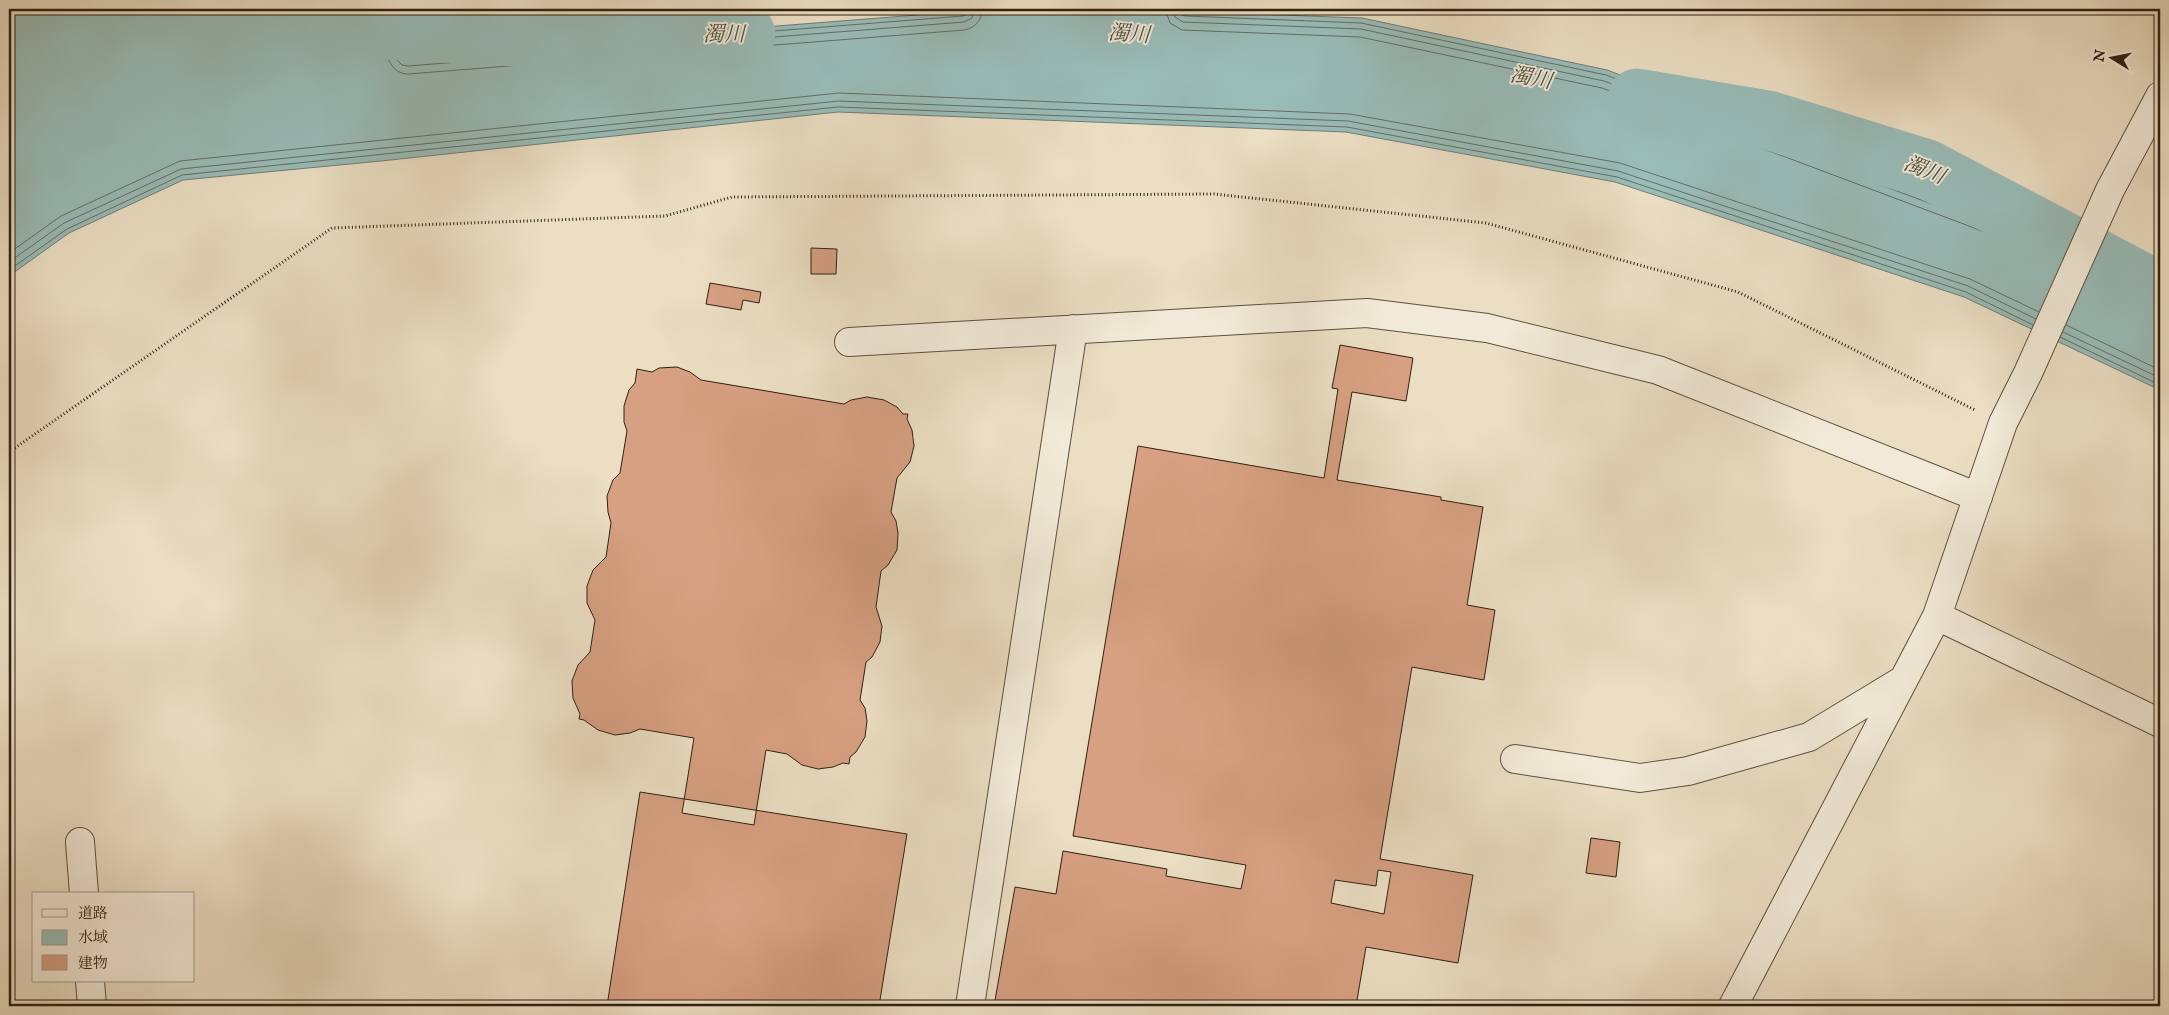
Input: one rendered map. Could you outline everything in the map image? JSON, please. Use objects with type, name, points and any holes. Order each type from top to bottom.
[{"type":"street","points":[[1733,1006],[1937,616],[2003,424],[2028,373],[2110,190],[2160,96]]},
{"type":"street","points":[[850,342],[1367,313],[1487,328],[1658,370],[1978,497]]},
{"type":"street","points":[[970,1006],[1073,329]]},
{"type":"street","points":[[1937,616],[2160,723]]},
{"type":"street","points":[[1515,759],[1640,778],[1688,771],[1809,737],[1904,680]]},
{"type":"street","points":[[80,842],[84,892]]},
{"type":"street","points":[[90,982],[92,1006]]},
{"type":"path","points":[[9,452],[332,228],[665,216],[732,197],[1214,194],[1486,223],[1738,292],[2003,424]]},
{"type":"water","points":[[9,9],[385,9],[407,55],[994,9],[1118,9],[1362,18],[1607,70],[2160,279],[2160,390],[1964,297],[1615,182],[1346,132],[838,112],[381,161],[183,180],[69,233],[9,276]]},
{"type":"building","points":[[811,248],[837,249],[836,274],[811,274]]},
{"type":"building","points":[[710,283],[761,292],[759,303],[743,300],[741,310],[706,304]]},
{"type":"building","points":[[1340,345],[1413,358],[1406,401],[1352,392],[1337,480],[1441,497],[1441,500],[1483,507],[1467,605],[1495,610],[1484,680],[1412,667],[1380,859],[1473,875],[1458,963],[1366,947],[1356,1006],[994,1006],[1015,887],[1056,894],[1063,851],[1167,869],[1166,876],[1241,889],[1246,865],[1073,836],[1138,446],[1324,478],[1338,389],[1332,388]],"holes":[[[1378,870],[1391,872],[1384,914],[1331,903],[1335,880],[1376,886]]]},
{"type":"building","points":[[677,367],[690,372],[701,380],[844,404],[851,400],[867,397],[884,400],[897,407],[903,414],[908,414],[907,419],[912,430],[914,446],[910,462],[897,478],[891,512],[896,521],[898,533],[897,550],[888,565],[881,571],[876,607],[882,626],[880,642],[872,657],[866,662],[860,700],[865,708],[867,721],[865,737],[856,752],[850,757],[849,764],[843,763],[833,767],[818,769],[802,765],[787,754],[766,750],[754,825],[682,813],[694,738],[640,729],[630,733],[615,735],[598,730],[584,720],[579,719],[580,714],[573,698],[572,681],[578,665],[590,652],[595,620],[587,603],[587,586],[593,570],[606,557],[611,523],[607,496],[613,480],[620,473],[627,431],[624,422],[624,406],[629,390],[635,383],[637,369],[652,372],[659,368]]},
{"type":"building","points":[[640,792],[907,834],[879,1006],[607,1006]]},
{"type":"building","points":[[1591,838],[1620,842],[1616,877],[1586,873]]},
{"type":"waterway","name":"濁川","points":[[315,26],[516,37],[746,34]]},
{"type":"waterway","name":"濁川","points":[[1637,98],[1768,120],[1927,169],[2160,292]]}]
